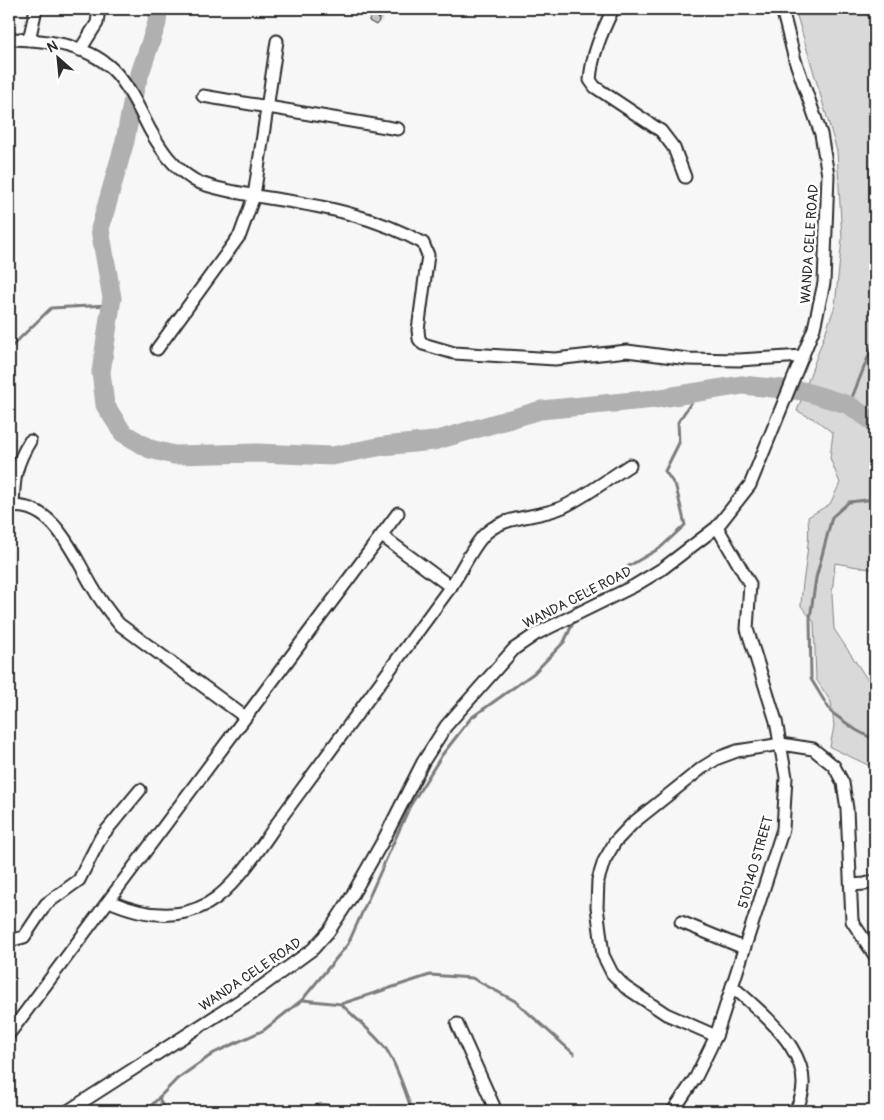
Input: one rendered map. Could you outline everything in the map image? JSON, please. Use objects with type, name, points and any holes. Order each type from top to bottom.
[{"type":"street","points":[[30,40],[36,9]]},
{"type":"street","points":[[80,50],[97,22],[99,9]]},
{"type":"street","points":[[613,9],[591,64],[590,80],[596,87],[662,131],[674,148],[685,177]]},
{"type":"street","name":"WANDA CELE ROAD","points":[[68,1111],[261,987],[313,949],[329,931],[350,899],[384,839],[423,762],[446,726],[514,649],[542,630],[634,586],[662,569],[717,527],[750,485],[814,328],[822,297],[828,175],[821,134],[796,60],[782,9]]},
{"type":"street","points":[[9,38],[55,42],[93,54],[116,74],[126,86],[164,155],[175,167],[196,182],[254,196],[354,214],[389,225],[423,243],[428,255],[418,330],[419,339],[423,344],[454,353],[556,359],[627,351],[697,359],[739,360],[802,356]]},
{"type":"street","points":[[157,349],[240,235],[254,196],[277,41]]},
{"type":"street","points":[[203,96],[398,129]]},
{"type":"street","points":[[30,441],[18,462],[11,507],[35,512],[52,522],[77,559],[105,607],[119,624],[244,717]]},
{"type":"street","points":[[110,900],[132,910],[166,915],[197,909],[219,896],[261,845],[451,587],[482,536],[493,526],[564,506],[630,466]]},
{"type":"street","points":[[9,1034],[398,513]]},
{"type":"street","name":"510140 STREET","points":[[673,1111],[696,1077],[716,1036],[783,829],[786,777],[776,721],[747,629],[750,584],[717,527]]},
{"type":"street","points":[[382,536],[451,587]]},
{"type":"street","points":[[716,1036],[666,1014],[625,988],[612,973],[602,955],[598,932],[598,880],[604,861],[615,842],[632,823],[702,768],[718,758],[737,751],[781,744],[813,749],[834,766],[843,783],[847,810],[852,921],[875,956]]},
{"type":"street","points":[[9,941],[24,937],[46,904],[79,880],[101,837],[140,790]]},
{"type":"street","points":[[851,885],[875,881]]},
{"type":"street","points":[[681,922],[744,948]]},
{"type":"street","points":[[732,986],[774,1024],[797,1058],[803,1091],[795,1111]]},
{"type":"street","points":[[457,1024],[496,1111]]},
{"type":"street","points":[[320,1111],[326,1111]]},
{"type":"shaded area","points":[[795,9],[873,9],[875,12],[875,570],[835,563],[832,595],[834,629],[875,691],[875,766],[870,766],[830,747],[834,726],[831,702],[816,679],[814,622],[801,606],[809,528],[808,517],[830,504],[840,483],[830,458],[833,433],[816,420],[797,411],[835,306],[842,239],[837,151]]},
{"type":"building","points":[[372,9],[385,9],[378,16],[379,21],[376,25],[369,21]]},
{"type":"waterway","points":[[158,9],[157,23],[135,88],[125,141],[100,229],[112,298],[101,372],[105,405],[123,433],[150,449],[174,455],[257,453],[332,456],[383,446],[434,441],[541,410],[655,399],[742,385],[803,391],[849,405],[875,423]]},
{"type":"waterway","points":[[865,9],[875,27]]},
{"type":"waterway","points":[[9,349],[51,308],[109,305]]},
{"type":"waterway","points":[[849,405],[875,340]]},
{"type":"waterway","points":[[574,607],[584,592],[660,548],[685,525],[676,487],[665,471],[679,443],[678,422],[700,390]]},
{"type":"waterway","points":[[875,499],[849,502],[832,517],[816,578],[810,618],[811,679],[831,712],[856,730],[875,740]]},
{"type":"waterway","points":[[146,1111],[177,1079],[214,1053],[264,1030],[302,1000],[348,944],[410,806],[442,755],[471,718],[534,673],[564,642],[573,623]]},
{"type":"waterway","points":[[303,1000],[341,1004],[430,975],[472,978],[515,1001],[574,1054]]},
{"type":"waterway","points":[[341,1004],[386,1049],[397,1070],[412,1111]]},
{"type":"waterway","points":[[159,1097],[164,1111]]}]
